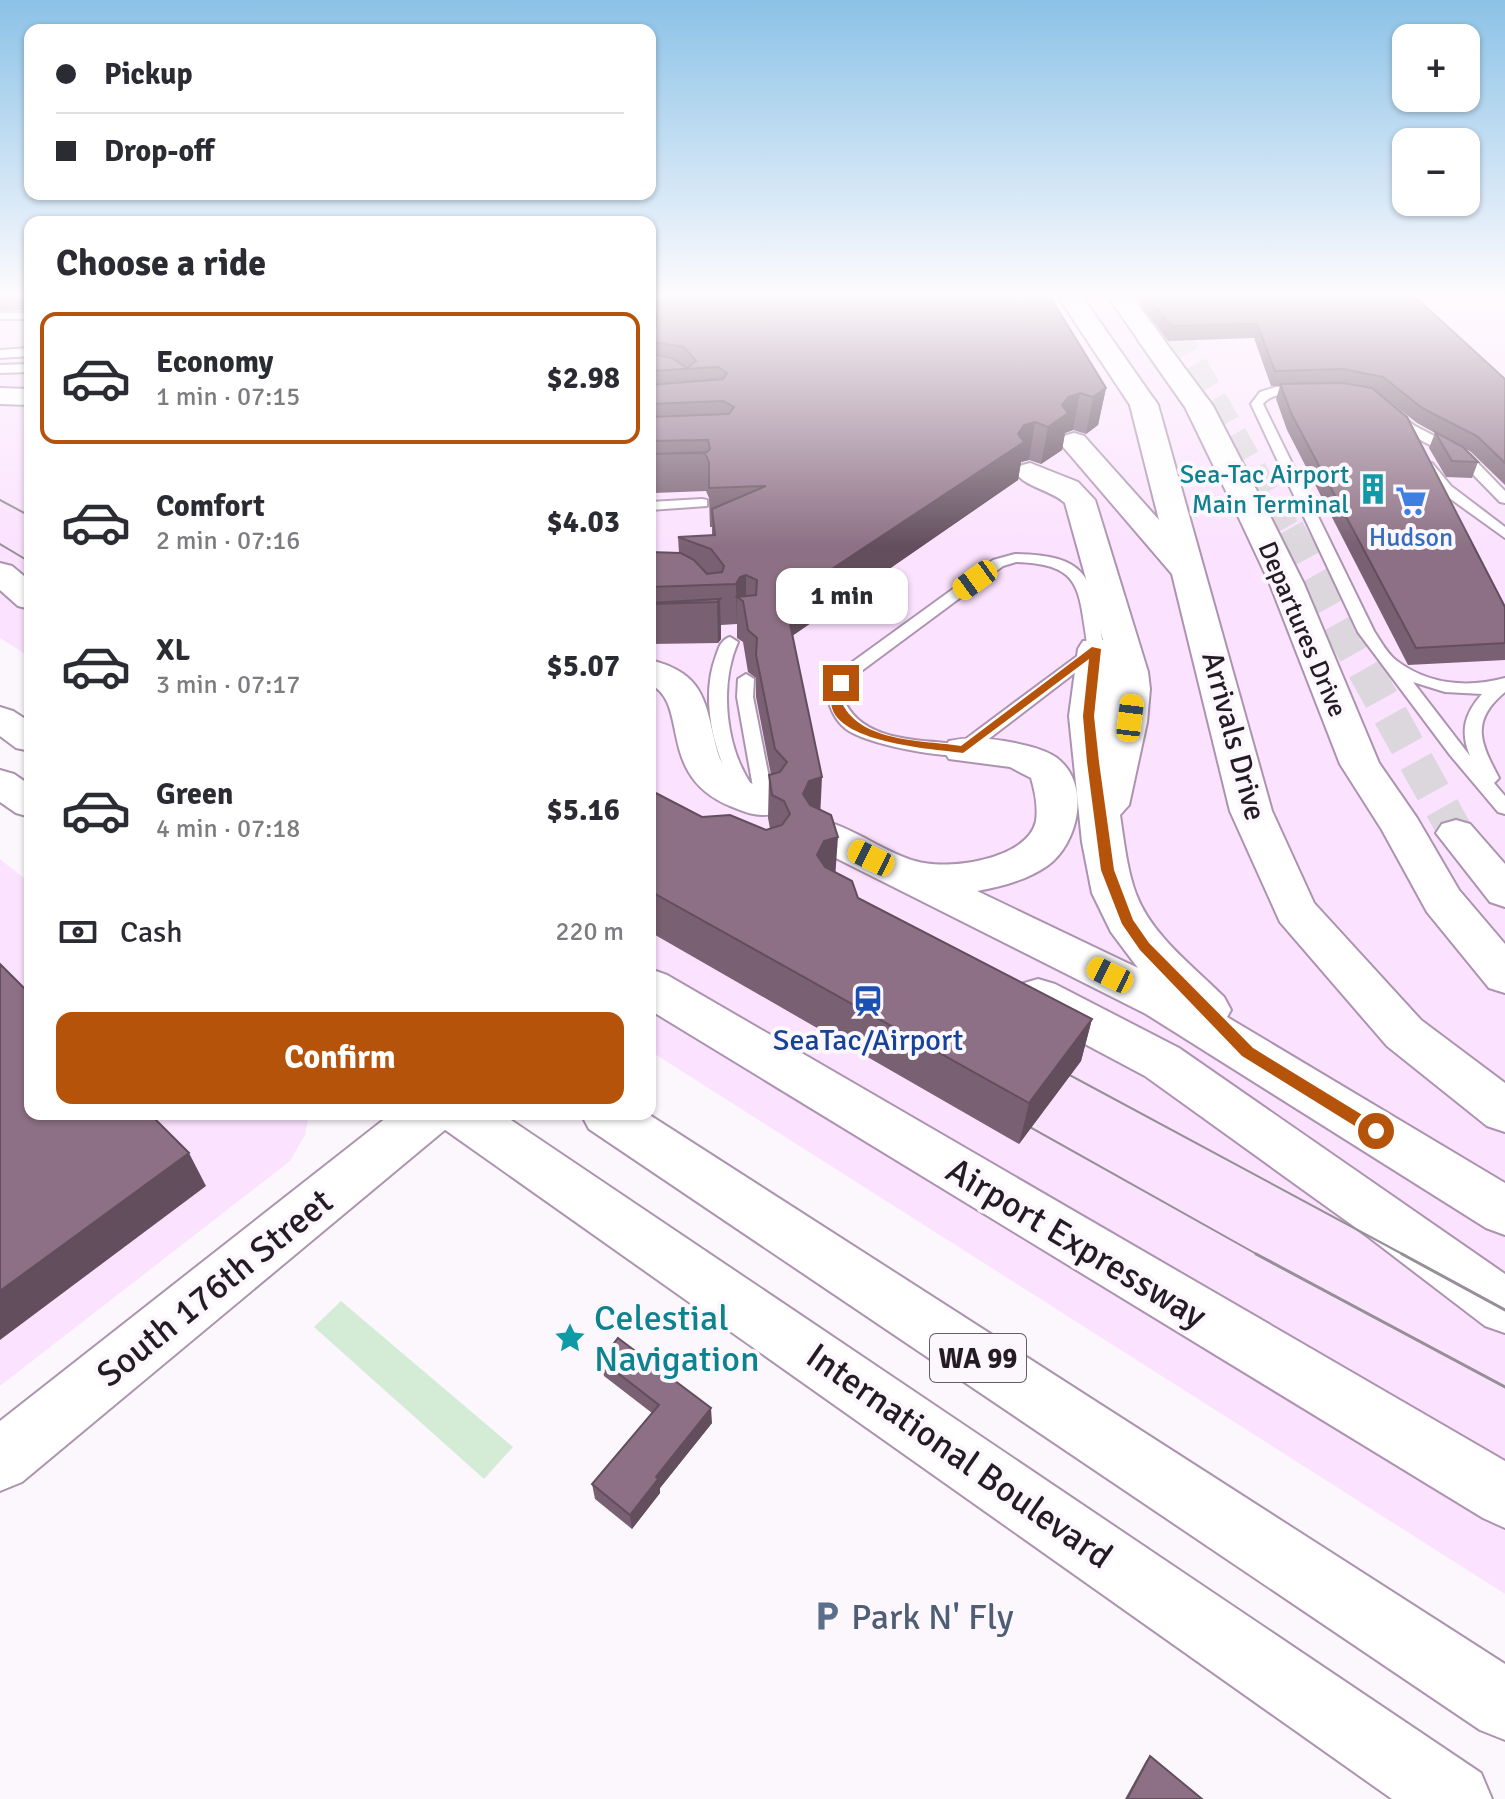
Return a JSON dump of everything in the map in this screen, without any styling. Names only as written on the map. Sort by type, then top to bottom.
[{"type":"main road","name":"Arrivals Drive","points":[[1126,379],[1144,405],[1251,811],[1296,911],[1404,1033],[1505,1111]]},
{"type":"main road","name":"Departures Drive","points":[[1179,379],[1199,406],[1287,584],[1360,764],[1459,924],[1505,976]]},
{"type":"main road","points":[[0,396],[24,397]]},
{"type":"main road","points":[[1074,442],[1192,578]]},
{"type":"main road","points":[[1030,472],[1067,488],[1080,500],[1130,672],[1133,694],[1130,718],[1112,788],[1103,842]]},
{"type":"main road","points":[[0,573],[24,594]]},
{"type":"main road","points":[[0,610],[24,624]]},
{"type":"main road","points":[[1096,649],[1088,716],[1103,842],[1114,893],[1127,921],[1144,946],[1248,1052]]},
{"type":"main road","points":[[656,673],[672,680],[684,693],[700,757],[709,775],[733,791],[761,800]]},
{"type":"main road","points":[[899,872],[935,880],[982,875],[1019,863],[1044,846],[1052,834],[1058,810],[1051,778],[1046,770],[1020,757],[963,750]]},
{"type":"main road","points":[[0,783],[24,800]]},
{"type":"main road","points":[[831,837],[1163,1001],[1505,1211]]},
{"type":"main road","points":[[994,974],[1162,1062],[1385,1218],[1505,1307]]},
{"type":"main road","name":"Airport Expressway","points":[[656,991],[1505,1496]]},
{"type":"main road","name":"South 176th Street","points":[[0,1460],[421,1120]]},
{"type":"main road","name":"International Boulevard","points":[[471,1120],[1455,1799]]},
{"type":"main road","name":"WA 99","points":[[616,1120],[1505,1705]]},
{"type":"street","points":[[1456,833],[1505,892]]},
{"type":"lane","points":[[1323,391],[1267,393],[1261,396],[1257,404],[1366,632],[1456,751],[1505,807]]},
{"type":"lane","points":[[1379,402],[1410,429],[1464,457],[1505,499]]},
{"type":"lane","points":[[1410,429],[1435,479],[1505,534]]},
{"type":"lane","points":[[656,506],[702,503]]},
{"type":"lane","points":[[1015,558],[1047,559],[1070,568],[1081,577],[1096,649],[963,750],[890,739],[856,728],[836,703],[841,683],[863,661],[998,563],[1015,558]]},
{"type":"lane","points":[[748,631],[724,638],[718,680],[729,759],[741,786],[761,800]]},
{"type":"lane","points":[[1383,655],[1404,672],[1441,686],[1475,691],[1504,684]]},
{"type":"lane","points":[[746,679],[745,697],[761,800]]},
{"type":"lane","points":[[1504,684],[1483,700],[1474,711],[1472,722],[1477,755],[1505,807]]},
{"type":"shaded area","points":[[0,379],[24,379],[24,653],[0,638]]},
{"type":"shaded area","points":[[656,379],[1505,379],[1505,1594],[656,1055]]},
{"type":"shaded area","points":[[0,859],[24,878],[24,1120],[308,1120],[305,1135],[290,1161],[0,1386]]},
{"type":"green space","points":[[341,1301],[513,1447],[484,1479],[314,1327]]},
{"type":"building","points":[[723,379],[1100,379],[1106,388],[1093,397],[1080,393],[1068,397],[1062,405],[1068,413],[1048,427],[1035,422],[1024,425],[1018,434],[1024,442],[785,600],[822,777],[809,781],[803,794],[810,805],[831,815],[838,837],[824,841],[817,855],[825,867],[852,881],[858,898],[1092,1019],[1029,1103],[656,894],[656,793],[702,817],[730,815],[766,830],[782,825],[790,814],[784,801],[772,795],[769,775],[780,772],[787,762],[775,749],[756,655],[757,638],[748,630],[743,601],[737,597],[756,595],[757,580],[746,575],[740,577],[736,584],[656,587],[656,552],[681,553],[694,560],[707,574],[722,572],[724,566],[711,549],[678,537],[715,535],[712,509],[766,486],[709,488],[709,462],[705,453],[656,454],[707,452],[710,449],[708,440],[656,441],[656,417],[729,414],[734,407],[723,401],[656,404],[656,385]]},
{"type":"building","points":[[1385,379],[1505,379],[1505,463],[1477,436],[1422,408]]},
{"type":"building","points":[[1343,383],[1372,388],[1407,417],[1505,607],[1505,643],[1416,648],[1292,415],[1280,384]]},
{"type":"building","points":[[1435,432],[1463,447],[1478,462],[1452,461]]},
{"type":"building","points":[[720,599],[717,602],[656,603]]},
{"type":"building","points":[[0,964],[24,988],[24,1120],[156,1120],[189,1153],[0,1291]]},
{"type":"building","points":[[618,1338],[711,1408],[630,1515],[592,1484],[659,1405],[601,1360]]},
{"type":"building","points":[[1150,1756],[1202,1799],[1127,1799]]},
{"type":"tunnel","points":[[1202,379],[1288,532]]},
{"type":"tunnel","points":[[1287,530],[1456,833]]},
{"type":"tram line","points":[[0,500],[24,513]]},
{"type":"tram line","points":[[0,544],[24,558]]},
{"type":"tram line","points":[[1051,1065],[1406,1256]]},
{"type":"tram line","points":[[1012,1117],[1260,1256]]},
{"type":"tram line","points":[[1256,1254],[1505,1387]]},
{"type":"tram line","points":[[1402,1254],[1505,1310]]},
{"type":"place","name":"Sea-Tac Airport Main Terminal","points":[[1373,489]]},
{"type":"place","name":"Hudson","points":[[1411,501]]},
{"type":"place","name":"SeaTac/Airport","points":[[868,1001]]},
{"type":"place","name":"Celestial Navigation","points":[[570,1338]]},
{"type":"place","name":"Park N' Fly","points":[[827,1616]]},
{"type":"route","points":[[841,683],[835,697],[836,703],[856,728],[874,736],[963,750],[1096,649],[1088,716],[1093,762],[1108,870],[1114,893],[1127,921],[1144,946],[1248,1052],[1376,1131]]}]
